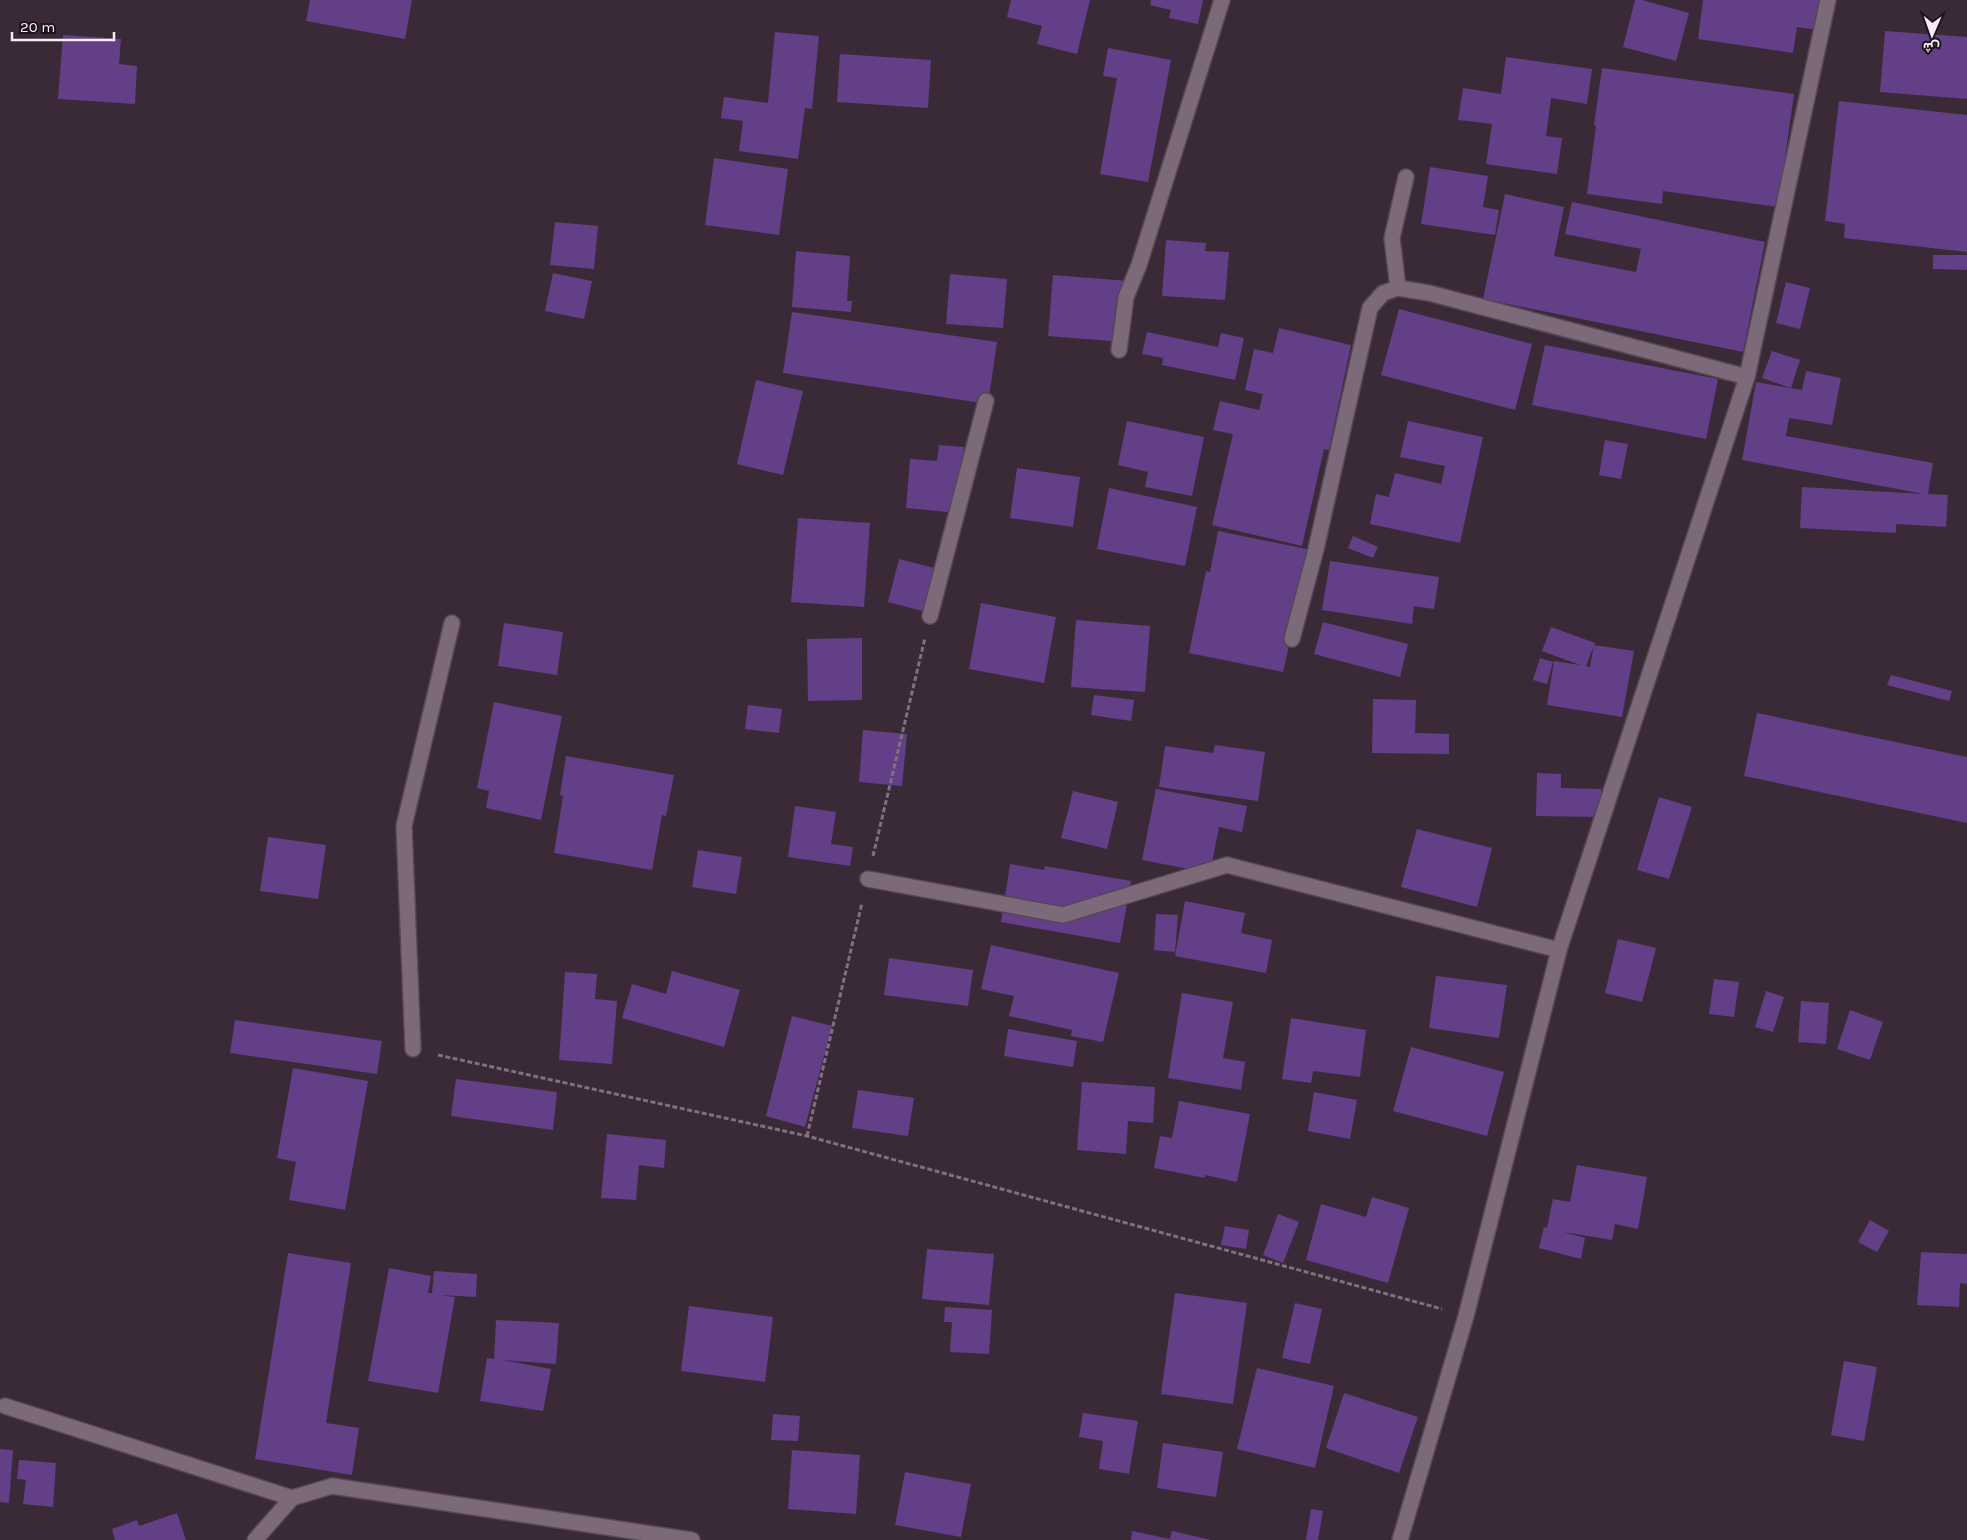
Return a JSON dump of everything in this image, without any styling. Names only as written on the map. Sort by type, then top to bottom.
[{"type":"street","points":[[1119,350],[1126,296],[1139,265],[1222,0]]},
{"type":"street","points":[[1400,1540],[1466,1316],[1559,950],[1747,376],[1828,0]]},
{"type":"street","points":[[1398,288],[1392,238],[1406,177]]},
{"type":"street","points":[[1292,639],[1316,549],[1370,308],[1383,293],[1398,288],[1429,293],[1747,376]]},
{"type":"street","points":[[930,616],[986,401]]},
{"type":"street","points":[[413,1050],[404,826],[452,623]]},
{"type":"street","points":[[868,878],[1063,915],[1227,865],[1559,950]]},
{"type":"street","points":[[5,1406],[292,1498]]},
{"type":"street","points":[[255,1540],[292,1498],[332,1486],[692,1540]]},
{"type":"path","points":[[413,1050],[807,1136],[1466,1316]]},
{"type":"building","points":[[310,0],[412,0],[405,39],[306,21]]},
{"type":"building","points":[[1011,0],[1090,0],[1077,54],[1037,44],[1042,26],[1007,17]]},
{"type":"building","points":[[1151,0],[1203,0],[1198,24],[1169,18],[1171,10],[1150,5]]},
{"type":"building","points":[[1635,0],[1642,0],[1689,13],[1676,61],[1623,47]]},
{"type":"building","points":[[1703,0],[1821,0],[1817,30],[1797,27],[1793,53],[1698,39]]},
{"type":"building","points":[[1885,31],[1967,37],[1967,99],[1880,92]]},
{"type":"building","points":[[775,32],[819,36],[812,109],[805,108],[798,159],[739,151],[743,121],[721,118],[724,97],[768,103]]},
{"type":"building","points":[[63,35],[121,39],[119,64],[137,66],[135,104],[58,99]]},
{"type":"building","points":[[1108,48],[1171,60],[1148,182],[1100,174],[1117,78],[1103,76]]},
{"type":"building","points":[[840,54],[931,60],[928,108],[837,102]]},
{"type":"building","points":[[1506,57],[1592,69],[1587,104],[1551,98],[1546,136],[1562,138],[1557,174],[1486,164],[1492,124],[1458,120],[1463,88],[1501,94]]},
{"type":"building","points":[[1602,68],[1794,94],[1778,207],[1663,191],[1662,204],[1587,194]]},
{"type":"building","points":[[1839,101],[1967,115],[1967,252],[1844,238],[1845,224],[1825,221]]},
{"type":"building","points":[[714,158],[788,169],[779,235],[705,225]]},
{"type":"building","points":[[1430,167],[1488,176],[1483,207],[1499,210],[1495,235],[1421,224]]},
{"type":"building","points":[[1505,194],[1564,207],[1554,256],[1636,272],[1641,249],[1565,234],[1572,202],[1765,242],[1743,352],[1483,299]]},
{"type":"building","points":[[555,222],[598,226],[594,269],[550,265]]},
{"type":"building","points":[[1166,240],[1206,243],[1205,251],[1229,252],[1225,300],[1162,296]]},
{"type":"building","points":[[796,251],[850,256],[847,301],[852,301],[851,312],[792,307]]},
{"type":"building","points":[[1933,255],[1967,255],[1967,270],[1933,269]]},
{"type":"building","points":[[553,273],[592,281],[584,319],[545,311]]},
{"type":"building","points":[[950,274],[1007,279],[1003,328],[946,324]]},
{"type":"building","points":[[1053,275],[1128,281],[1123,342],[1048,336]]},
{"type":"building","points":[[1786,282],[1810,288],[1800,329],[1776,323]]},
{"type":"building","points":[[1399,309],[1532,344],[1515,410],[1381,375]]},
{"type":"building","points":[[792,312],[997,342],[988,404],[783,373]]},
{"type":"building","points":[[1279,328],[1351,345],[1329,450],[1324,449],[1302,546],[1212,525],[1233,434],[1213,430],[1220,401],[1259,410],[1263,394],[1245,390],[1254,349],[1273,353]]},
{"type":"building","points":[[1147,332],[1218,347],[1221,333],[1244,338],[1235,380],[1162,365],[1163,358],[1142,354]]},
{"type":"building","points":[[1545,345],[1718,379],[1706,439],[1532,405]]},
{"type":"building","points":[[1772,351],[1800,360],[1791,388],[1762,378]]},
{"type":"building","points":[[1806,371],[1841,378],[1832,425],[1789,418],[1786,436],[1933,463],[1928,494],[1948,495],[1946,527],[1896,524],[1896,533],[1800,528],[1802,487],[1924,494],[1742,460],[1756,382],[1802,390]]},
{"type":"building","points":[[756,380],[803,391],[783,475],[737,464]]},
{"type":"building","points":[[1127,421],[1204,437],[1192,496],[1145,487],[1148,472],[1118,465]]},
{"type":"building","points":[[1408,421],[1483,437],[1460,543],[1370,524],[1376,494],[1389,497],[1395,473],[1441,484],[1445,466],[1400,457]]},
{"type":"building","points":[[1605,440],[1628,444],[1621,479],[1599,475]]},
{"type":"building","points":[[939,445],[964,447],[958,513],[906,508],[910,459],[937,461]]},
{"type":"building","points":[[1017,468],[1080,477],[1073,527],[1010,518]]},
{"type":"building","points":[[1109,488],[1197,507],[1185,566],[1097,549]]},
{"type":"building","points":[[798,518],[870,523],[864,607],[791,602]]},
{"type":"building","points":[[1218,531],[1311,550],[1283,672],[1189,653],[1206,571],[1210,572]]},
{"type":"building","points":[[1353,536],[1378,547],[1373,558],[1348,548]]},
{"type":"building","points":[[899,559],[946,571],[934,614],[888,602]]},
{"type":"building","points":[[1330,561],[1439,577],[1434,609],[1414,606],[1412,624],[1322,610]]},
{"type":"building","points":[[981,603],[1056,617],[1044,683],[969,669]]},
{"type":"building","points":[[1076,620],[1150,626],[1145,692],[1071,687]]},
{"type":"building","points":[[1323,622],[1408,644],[1400,677],[1314,654]]},
{"type":"building","points":[[504,623],[563,632],[557,675],[498,666]]},
{"type":"building","points":[[1551,627],[1595,643],[1594,645],[1634,651],[1622,717],[1547,705],[1554,661],[1580,665],[1542,651]],"holes":[[[1594,646],[1590,667],[1586,666]]]},
{"type":"building","points":[[862,638],[862,700],[808,701],[807,639]]},
{"type":"building","points":[[1540,658],[1553,662],[1547,684],[1533,680]]},
{"type":"building","points":[[1891,675],[1952,691],[1949,701],[1887,685]]},
{"type":"building","points":[[1094,695],[1134,700],[1131,721],[1091,715]]},
{"type":"building","points":[[1373,699],[1416,700],[1415,733],[1449,734],[1449,754],[1372,753]]},
{"type":"building","points":[[494,702],[562,716],[541,820],[486,808],[489,791],[477,788]]},
{"type":"building","points":[[748,705],[782,709],[779,733],[745,729]]},
{"type":"building","points":[[1757,713],[1967,757],[1967,823],[1744,776]]},
{"type":"building","points":[[863,730],[907,734],[902,786],[859,782]]},
{"type":"building","points":[[1215,745],[1265,752],[1258,801],[1159,787],[1165,746],[1213,753]]},
{"type":"building","points":[[566,756],[674,775],[666,816],[662,815],[652,870],[554,853],[563,796],[560,795]]},
{"type":"building","points":[[1537,773],[1561,774],[1561,788],[1601,789],[1601,817],[1536,816]]},
{"type":"building","points":[[1156,789],[1247,806],[1242,832],[1219,827],[1210,873],[1142,860]]},
{"type":"building","points":[[1073,791],[1118,802],[1107,849],[1061,838]]},
{"type":"building","points":[[1659,797],[1692,807],[1669,879],[1637,870]]},
{"type":"building","points":[[795,806],[836,812],[831,844],[853,847],[850,866],[788,857]]},
{"type":"building","points":[[1417,829],[1492,848],[1477,907],[1401,887]]},
{"type":"building","points":[[268,837],[326,845],[318,899],[260,891]]},
{"type":"building","points":[[698,850],[742,857],[736,894],[692,887]]},
{"type":"building","points":[[1010,864],[1044,870],[1045,866],[1131,881],[1120,943],[1001,922]]},
{"type":"building","points":[[1185,901],[1245,913],[1241,933],[1272,940],[1266,973],[1175,956]]},
{"type":"building","points":[[1156,914],[1178,915],[1175,952],[1154,950]]},
{"type":"building","points":[[1618,939],[1656,948],[1642,1002],[1605,993]]},
{"type":"building","points":[[991,945],[1119,973],[1103,1042],[1071,1036],[1072,1030],[1009,1016],[1014,996],[981,989]]},
{"type":"building","points":[[889,958],[973,970],[968,1006],[884,995]]},
{"type":"building","points":[[672,971],[740,990],[724,1047],[622,1018],[632,984],[666,994]]},
{"type":"building","points":[[565,972],[597,974],[595,999],[617,1001],[612,1064],[559,1060]]},
{"type":"building","points":[[1436,976],[1507,985],[1499,1038],[1429,1028]]},
{"type":"building","points":[[1714,979],[1739,982],[1734,1017],[1709,1014]]},
{"type":"building","points":[[1766,991],[1784,997],[1773,1032],[1755,1027]]},
{"type":"building","points":[[1182,993],[1233,1002],[1223,1058],[1245,1062],[1241,1090],[1168,1078]]},
{"type":"building","points":[[1801,1001],[1829,1003],[1826,1044],[1798,1042]]},
{"type":"building","points":[[1850,1010],[1883,1022],[1870,1060],[1837,1049]]},
{"type":"building","points":[[792,1016],[832,1026],[805,1127],[766,1116]]},
{"type":"building","points":[[1291,1018],[1366,1030],[1360,1077],[1313,1071],[1311,1083],[1282,1079]]},
{"type":"building","points":[[235,1020],[382,1041],[377,1074],[230,1053]]},
{"type":"building","points":[[1008,1029],[1077,1041],[1073,1067],[1004,1056]]},
{"type":"building","points":[[1411,1047],[1504,1072],[1487,1136],[1393,1111]]},
{"type":"building","points":[[293,1068],[368,1081],[345,1210],[289,1200],[296,1162],[277,1158]]},
{"type":"building","points":[[456,1079],[557,1092],[553,1130],[451,1116]]},
{"type":"building","points":[[1082,1082],[1155,1087],[1153,1123],[1128,1121],[1126,1154],[1077,1150]]},
{"type":"building","points":[[858,1090],[914,1098],[908,1136],[852,1128]]},
{"type":"building","points":[[1314,1092],[1357,1100],[1350,1139],[1308,1131]]},
{"type":"building","points":[[1179,1101],[1250,1114],[1237,1182],[1205,1175],[1205,1178],[1154,1168],[1160,1136],[1172,1138]]},
{"type":"building","points":[[607,1134],[666,1140],[664,1168],[639,1165],[636,1200],[601,1198]]},
{"type":"building","points":[[1577,1165],[1647,1177],[1638,1229],[1615,1224],[1612,1240],[1564,1232],[1585,1238],[1581,1259],[1539,1248],[1544,1227],[1547,1228],[1553,1199],[1570,1202]]},
{"type":"building","points":[[1372,1197],[1409,1208],[1388,1283],[1306,1260],[1321,1204],[1366,1217]]},
{"type":"building","points":[[1278,1214],[1299,1222],[1283,1263],[1263,1255]]},
{"type":"building","points":[[1870,1220],[1889,1231],[1877,1252],[1858,1242]]},
{"type":"building","points":[[1225,1226],[1249,1230],[1246,1249],[1221,1245]]},
{"type":"building","points":[[927,1249],[994,1254],[989,1305],[922,1299]]},
{"type":"building","points":[[1921,1252],[1967,1254],[1967,1284],[1960,1283],[1959,1307],[1917,1305]]},
{"type":"building","points":[[288,1253],[351,1263],[326,1423],[359,1428],[352,1475],[255,1459]]},
{"type":"building","points":[[389,1268],[431,1276],[428,1293],[432,1293],[434,1271],[477,1274],[476,1297],[440,1295],[455,1297],[438,1393],[368,1381]]},
{"type":"building","points":[[1175,1293],[1247,1303],[1233,1404],[1161,1394]]},
{"type":"building","points":[[1295,1303],[1322,1309],[1310,1364],[1282,1358]]},
{"type":"building","points":[[689,1306],[773,1317],[765,1382],[681,1371]]},
{"type":"building","points":[[945,1307],[992,1310],[989,1354],[950,1352],[952,1322],[944,1322]]},
{"type":"building","points":[[496,1320],[559,1323],[556,1364],[502,1360],[551,1369],[543,1411],[480,1401],[487,1358],[494,1359]]},
{"type":"building","points":[[1844,1361],[1877,1367],[1864,1441],[1831,1435]]},
{"type":"building","points":[[1257,1368],[1334,1386],[1315,1468],[1237,1449]]},
{"type":"building","points":[[1344,1393],[1418,1417],[1399,1473],[1326,1448]]},
{"type":"building","points":[[1083,1413],[1138,1421],[1129,1474],[1099,1469],[1103,1441],[1079,1437]]},
{"type":"building","points":[[773,1414],[800,1416],[798,1441],[771,1440]]},
{"type":"building","points":[[1163,1443],[1223,1452],[1216,1497],[1157,1488]]},
{"type":"building","points":[[0,1449],[13,1450],[9,1503],[0,1502]]},
{"type":"building","points":[[792,1450],[860,1455],[856,1514],[788,1509]]},
{"type":"building","points":[[19,1460],[56,1463],[53,1507],[23,1504],[26,1480],[17,1479]]},
{"type":"building","points":[[905,1472],[971,1484],[961,1537],[895,1525]]},
{"type":"building","points":[[1311,1509],[1323,1511],[1318,1540],[1306,1540]]},
{"type":"building","points":[[177,1513],[186,1540],[115,1540],[112,1529],[137,1520],[139,1526]]},
{"type":"building","points":[[1132,1531],[1170,1539],[1172,1531],[1211,1540],[1131,1540]]}]
